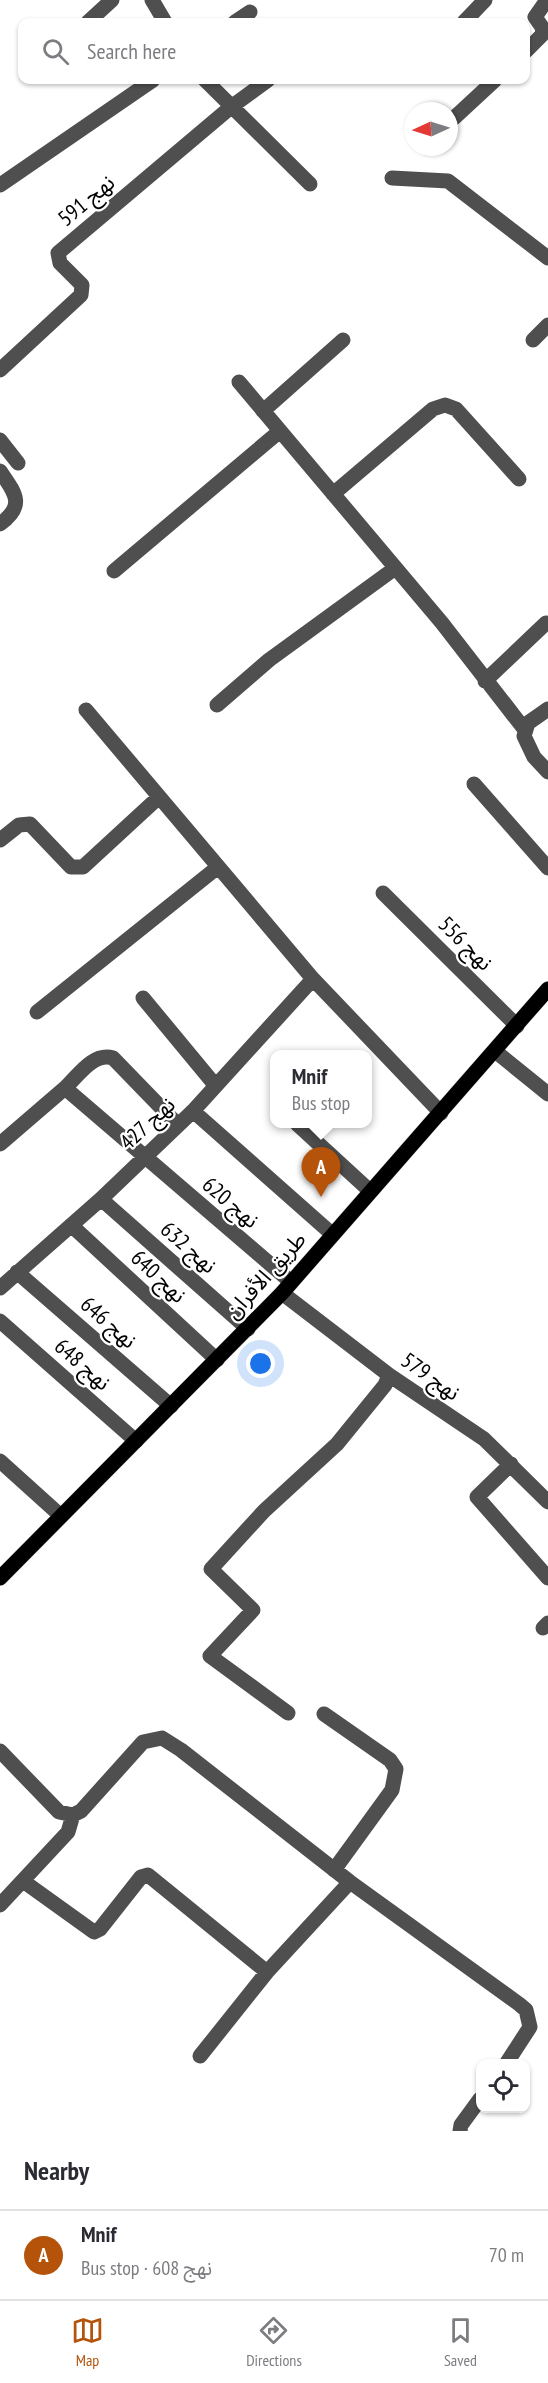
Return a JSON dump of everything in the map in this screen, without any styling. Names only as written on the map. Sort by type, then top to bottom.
[{"type":"main road","name":"طريق الأفران","points":[[0,1578],[248,1329],[518,1026],[548,989]]},
{"type":"street","points":[[92,18],[112,0]]},
{"type":"street","points":[[152,0],[163,18]]},
{"type":"street","points":[[468,18],[485,0]]},
{"type":"street","points":[[530,46],[543,34],[542,27],[535,17],[541,2]]},
{"type":"street","points":[[241,18],[250,12]]},
{"type":"street","points":[[0,185],[147,84]]},
{"type":"street","points":[[209,84],[310,184]]},
{"type":"street","name":"نهج 591","points":[[0,370],[81,295],[82,285],[60,263],[58,253],[231,107],[263,84]]},
{"type":"street","points":[[458,114],[491,84]]},
{"type":"street","points":[[392,178],[448,181],[548,258]]},
{"type":"street","points":[[533,340],[548,325]]},
{"type":"street","points":[[263,411],[343,340]]},
{"type":"street","points":[[239,382],[394,569],[442,623],[525,730],[526,744],[548,772]]},
{"type":"street","points":[[333,494],[433,409],[445,405],[456,409],[519,479]]},
{"type":"street","points":[[114,571],[280,432]]},
{"type":"street","points":[[0,440],[18,463]]},
{"type":"street","points":[[0,471],[16,494],[16,504],[8,518],[0,524]]},
{"type":"street","points":[[217,705],[268,660],[394,569]]},
{"type":"street","points":[[485,681],[546,623]]},
{"type":"street","points":[[525,730],[534,717],[548,709]]},
{"type":"street","points":[[86,710],[313,979],[441,1113]]},
{"type":"street","points":[[474,784],[548,868]]},
{"type":"street","points":[[0,840],[19,825],[30,824],[71,867],[83,867],[159,797]]},
{"type":"street","points":[[38,1012],[218,867]]},
{"type":"street","name":"نهج 556","points":[[383,893],[518,1026]]},
{"type":"street","name":"نهج 427","points":[[0,1288],[101,1199],[177,1124],[194,1111],[215,1085],[313,979]]},
{"type":"street","points":[[143,998],[215,1085]]},
{"type":"street","points":[[495,1051],[548,1094]]},
{"type":"street","points":[[0,1144],[95,1059],[104,1056],[113,1058],[177,1124]]},
{"type":"street","name":"نهج 620","points":[[65,1088],[286,1288]]},
{"type":"street","points":[[194,1111],[332,1234]]},
{"type":"street","points":[[301,1128],[370,1191]]},
{"type":"street","name":"نهج 632","points":[[101,1199],[248,1329]]},
{"type":"street","name":"نهج 640","points":[[71,1225],[217,1360]]},
{"type":"street","name":"نهج 646","points":[[17,1272],[171,1406]]},
{"type":"street","name":"نهج 579","points":[[286,1288],[389,1375],[484,1439],[548,1502]]},
{"type":"street","name":"نهج 648","points":[[0,1321],[136,1441]]},
{"type":"street","points":[[288,1713],[210,1656],[253,1610],[211,1569],[264,1511],[337,1444],[385,1385],[389,1375]]},
{"type":"street","points":[[0,1461],[62,1516]]},
{"type":"street","points":[[511,1464],[477,1497],[548,1578]]},
{"type":"street","points":[[324,1714],[390,1760],[396,1768],[392,1790],[334,1870]]},
{"type":"street","points":[[0,1905],[68,1832],[73,1815],[81,1810],[143,1742],[162,1738],[182,1750],[350,1882],[526,2010],[530,2027],[509,2059]]},
{"type":"street","points":[[0,1751],[59,1812],[73,1815]]},
{"type":"street","points":[[23,1881],[94,1932],[100,1929],[141,1877],[148,1875],[267,1972]]},
{"type":"street","points":[[200,2056],[267,1972],[350,1882]]},
{"type":"street","points":[[460,2131],[461,2125],[476,2104]]},
{"type":"place","name":"Mnif","points":[[321,1197]]}]
